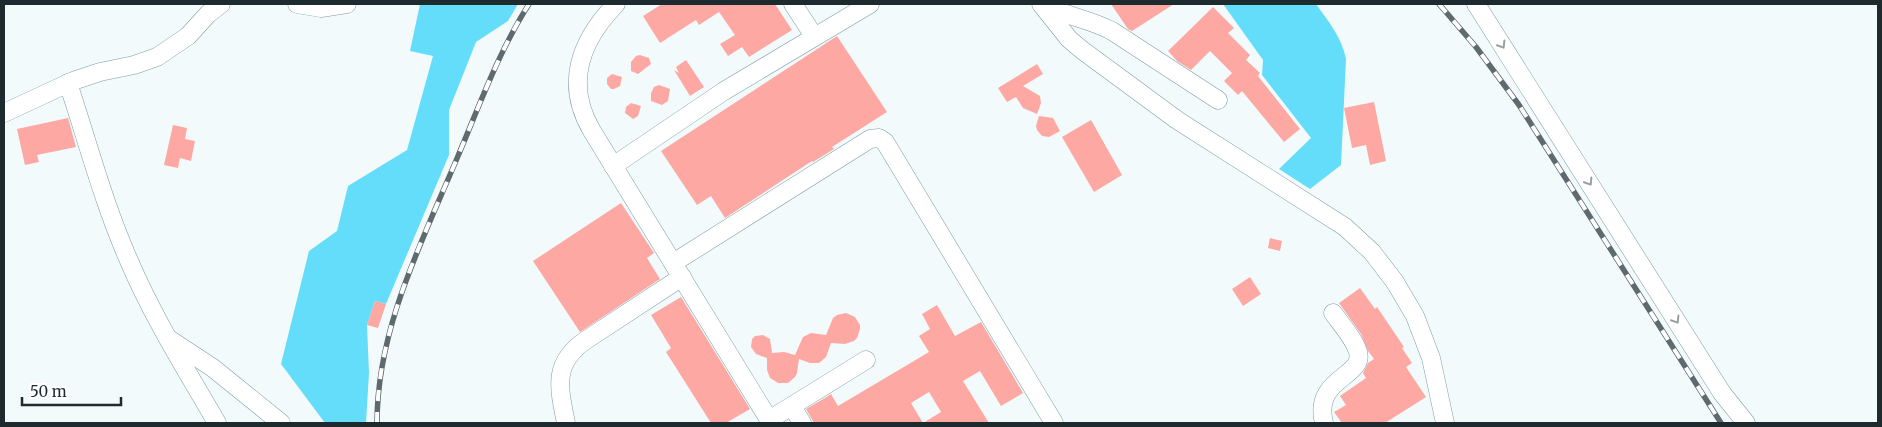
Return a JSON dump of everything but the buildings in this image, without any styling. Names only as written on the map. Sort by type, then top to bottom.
[{"type":"street","points":[[4,113],[68,83],[100,72],[134,65],[157,56],[183,40],[221,4]]},
{"type":"street","points":[[297,4],[321,8],[347,4]]},
{"type":"street","points":[[616,4],[597,25],[589,38],[580,62],[577,86],[581,110],[613,166],[770,421],[866,360]]},
{"type":"street","points":[[793,4],[814,36]]},
{"type":"street","points":[[613,166],[724,91],[870,4]]},
{"type":"street","points":[[1041,4],[1070,9],[1098,23],[1218,100]]},
{"type":"street","points":[[1041,4],[1069,40],[1177,120],[1345,228],[1372,252],[1395,282],[1418,323],[1431,358],[1445,423]]},
{"type":"street","points":[[1476,4],[1722,393],[1746,423]]},
{"type":"street","points":[[1070,9],[1083,42],[1094,58]]},
{"type":"street","points":[[68,83],[117,233],[144,295],[217,423]]},
{"type":"street","points":[[566,423],[559,390],[559,380],[564,364],[572,351],[677,270],[870,139],[879,138],[885,142],[1054,423]]},
{"type":"street","points":[[1324,423],[1322,407],[1327,392],[1336,382],[1352,370],[1359,358],[1357,349],[1333,313]]},
{"type":"street","points":[[169,339],[213,368],[281,423]]},
{"type":"street","points":[[792,406],[802,423]]},
{"type":"shaded area","points":[[420,4],[518,4],[508,21],[476,42],[449,110],[449,155],[386,304],[375,301],[367,325],[369,373],[366,423],[325,423],[281,364],[309,251],[337,231],[348,186],[407,150],[433,56],[410,51]]},
{"type":"shaded area","points":[[1223,4],[1316,4],[1341,44],[1346,59],[1341,165],[1310,189],[1279,169],[1311,138],[1262,75],[1263,60]]},
{"type":"railway","points":[[377,423],[379,388],[385,353],[393,319],[404,286],[490,78],[508,40],[529,4]]},
{"type":"railway","points":[[1439,4],[1476,47],[1519,105],[1721,423]]}]
